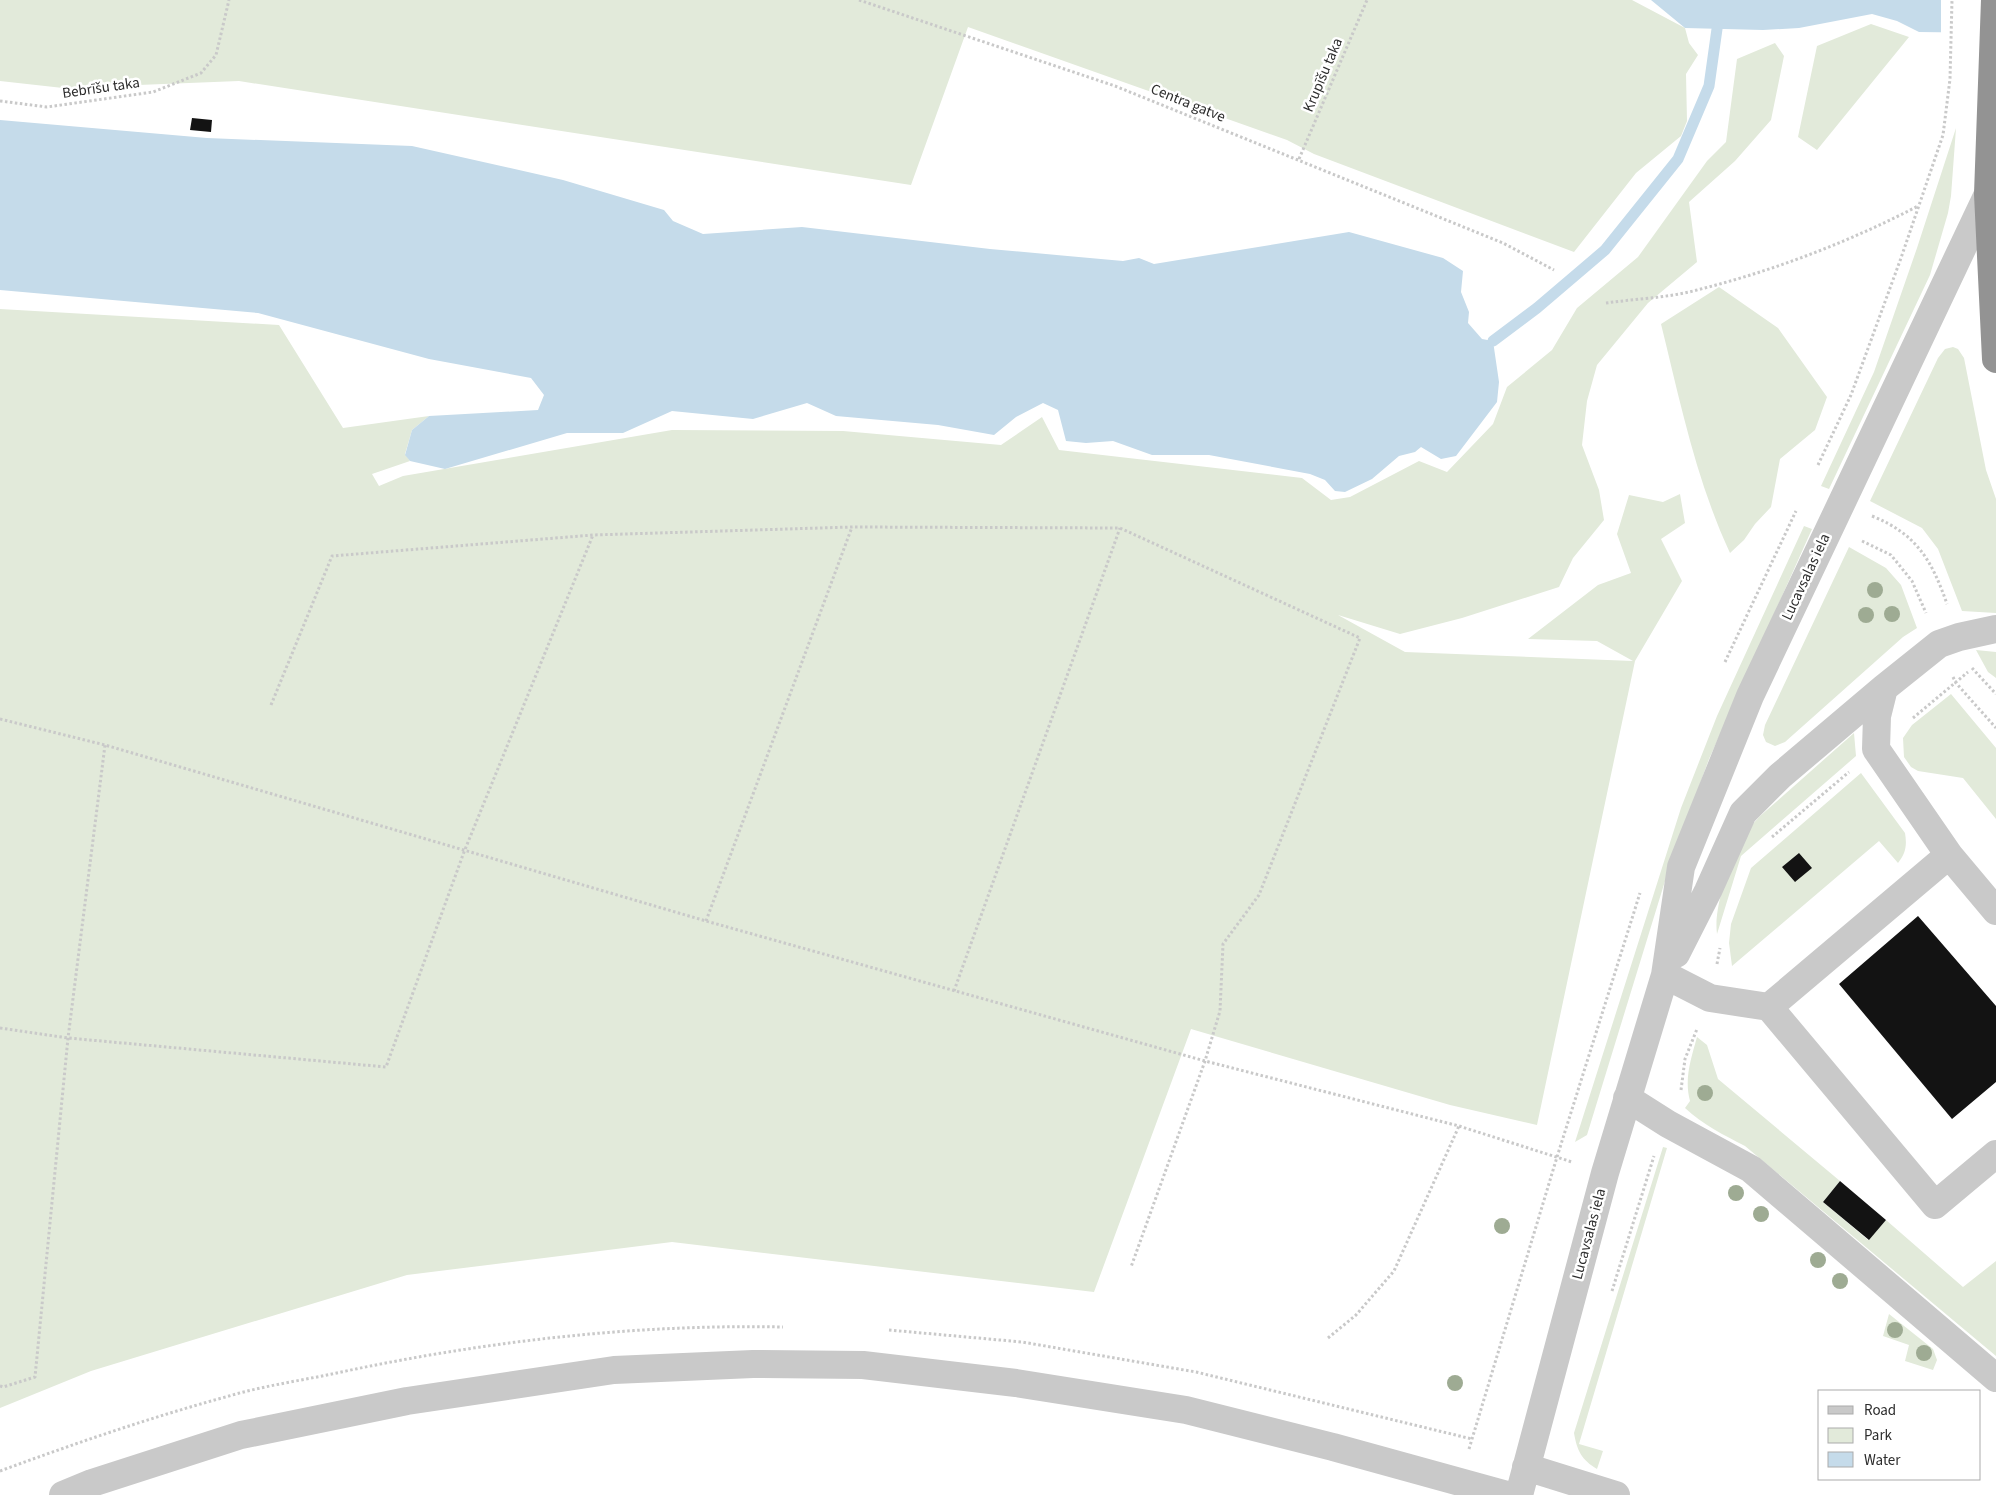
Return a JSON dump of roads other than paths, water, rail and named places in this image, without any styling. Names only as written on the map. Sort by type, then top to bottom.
[{"type":"highway","points":[[1996,0],[1988,194],[1996,358]]},
{"type":"street","name":"Lucavsalas iela","points":[[1519,1495],[1605,1173],[1665,975],[1681,868],[1750,696],[1988,194]]},
{"type":"street","name":"Lucavsalas iela","points":[[1665,975],[1708,892],[1743,813],[1780,776],[1939,644],[1959,637],[1996,629]]},
{"type":"street","points":[[1884,688],[1877,716],[1876,749],[1949,855],[1996,911]]},
{"type":"street","points":[[1769,1007],[1949,855]]},
{"type":"street","points":[[1665,975],[1710,998],[1769,1007],[1936,1205],[1996,1154]]},
{"type":"street","points":[[1627,1098],[1668,1124],[1751,1169],[1996,1378]]},
{"type":"street","points":[[63,1495],[92,1483],[242,1435],[407,1401],[614,1370],[753,1364],[863,1366],[1016,1383],[1186,1410],[1334,1447],[1507,1495]]},
{"type":"street","points":[[1526,1467],[1607,1494]]},
{"type":"water","points":[[1651,0],[1996,0],[1996,33],[1919,32],[1897,21],[1872,14],[1799,28],[1763,30],[1685,28]]},
{"type":"water","points":[[0,120],[207,138],[412,146],[563,180],[664,210],[673,221],[703,234],[802,227],[990,249],[1123,261],[1139,258],[1154,264],[1349,232],[1443,258],[1463,271],[1461,292],[1469,312],[1468,323],[1482,339],[1493,341],[1499,382],[1497,402],[1456,456],[1441,459],[1421,447],[1415,452],[1399,456],[1372,479],[1345,492],[1335,491],[1325,480],[1310,474],[1209,455],[1152,455],[1113,441],[1086,443],[1066,441],[1058,410],[1043,403],[1016,417],[994,435],[938,425],[836,416],[807,403],[753,419],[672,411],[623,433],[567,433],[445,469],[410,461],[405,455],[412,430],[429,416],[538,410],[544,395],[531,378],[429,359],[258,313],[0,290]]},
{"type":"waterway","points":[[1493,341],[1537,308],[1605,250],[1678,159],[1709,86],[1717,29]]}]
